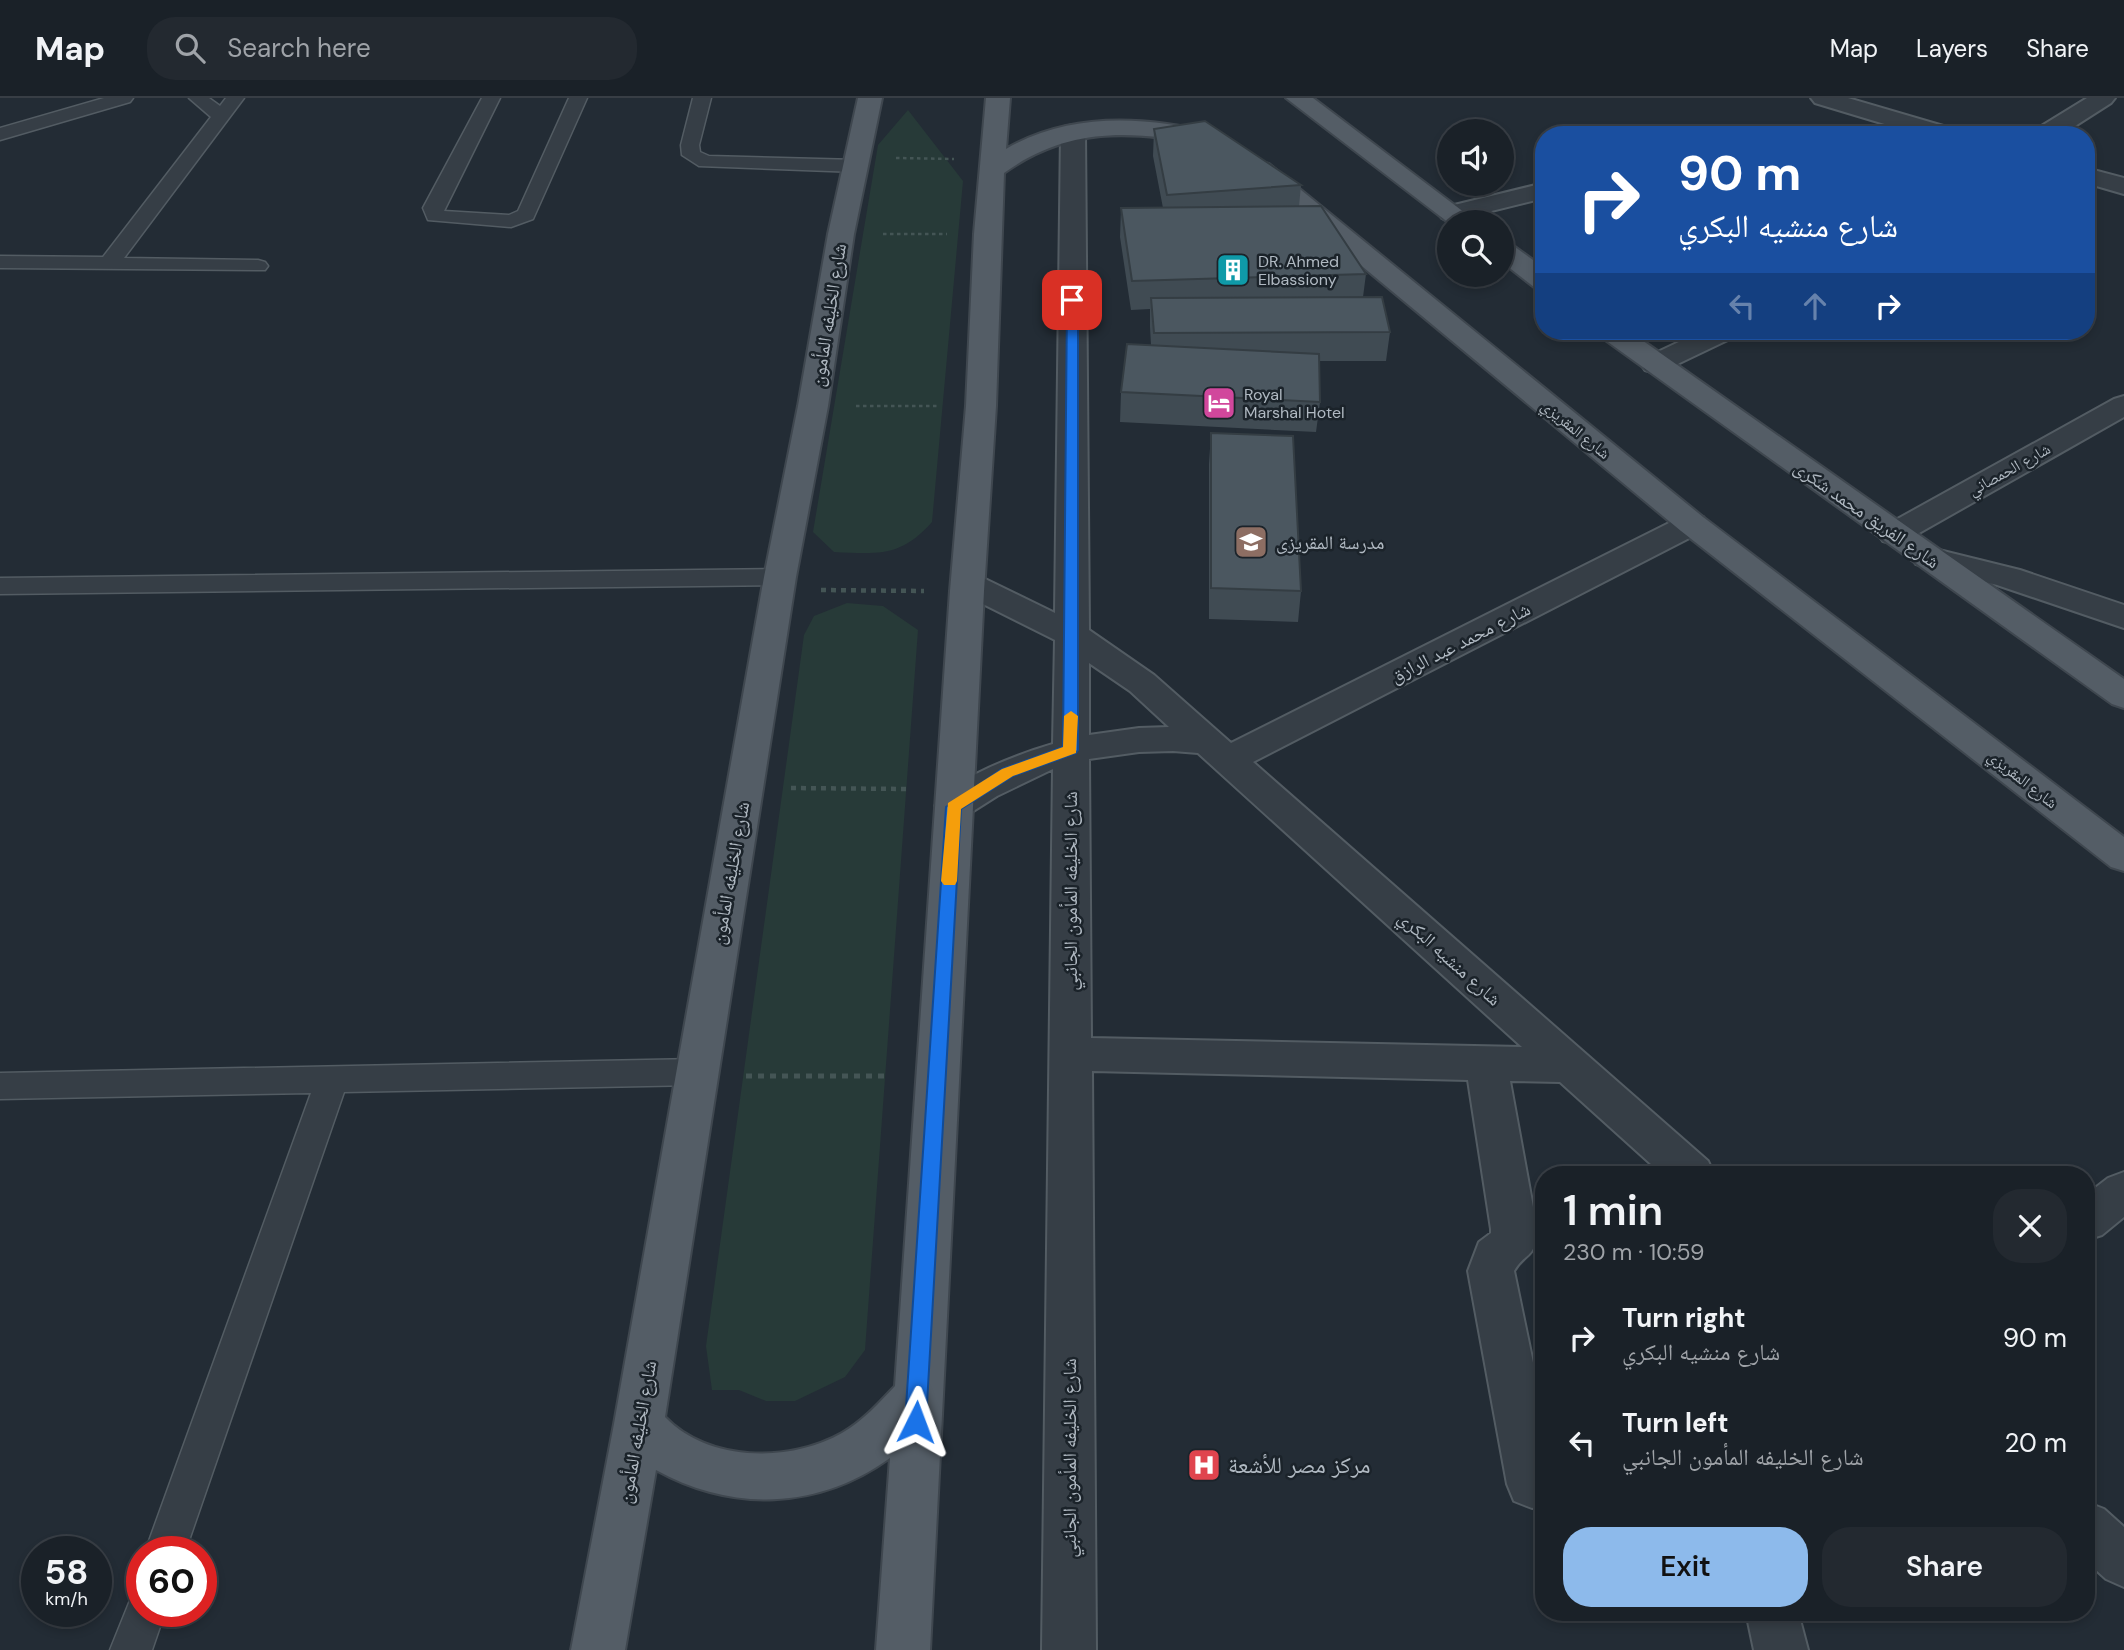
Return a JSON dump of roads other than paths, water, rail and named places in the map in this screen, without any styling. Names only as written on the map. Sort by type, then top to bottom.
[{"type":"main road","name":"شارع الخليفه المأمون","points":[[598,1650],[639,1424],[778,584],[813,406],[841,234],[870,98]]},
{"type":"main road","points":[[903,1650],[967,587],[981,406],[987,234],[998,98]]},
{"type":"main road","points":[[1298,98],[1447,210]]},
{"type":"main road","name":"شارع المقريزي","points":[[994,164],[1026,146],[1073,132],[1127,127],[1195,136],[1233,150],[1692,524],[2124,857]]},
{"type":"main road","points":[[1514,259],[1535,274]]},
{"type":"main road","name":"شارع الفريق محمد شكرى","points":[[1623,340],[2124,696]]},
{"type":"main road","points":[[2047,798],[2124,828]]},
{"type":"main road","points":[[639,1424],[665,1449],[699,1467],[737,1476],[779,1477],[820,1468],[858,1451],[890,1427],[917,1396]]},
{"type":"street","points":[[1823,98],[1893,126]]},
{"type":"street","points":[[2059,126],[2103,98]]},
{"type":"street","name":"شارع الخليفه المأمون الجانبي","points":[[1069,1650],[1073,132]]},
{"type":"street","points":[[2095,178],[2124,186]]},
{"type":"street","points":[[1483,210],[1535,193]]},
{"type":"street","points":[[1655,364],[1705,340]]},
{"type":"street","name":"شارع الحمصاني","points":[[1894,534],[2124,405]]},
{"type":"street","name":"شارع محمد عبد الرازق","points":[[1218,750],[1692,524]]},
{"type":"street","points":[[1927,557],[2008,577],[2124,617]]},
{"type":"street","name":"شارع منشيه البكري","points":[[967,587],[1072,635],[1142,683],[1683,1166]]},
{"type":"street","points":[[954,798],[1008,772],[1071,750],[1139,739],[1218,750]]},
{"type":"street","points":[[1070,1054],[1569,1065]]},
{"type":"street","points":[[1486,1063],[1514,1229],[1513,1242],[1495,1256],[1491,1271],[1532,1484]]},
{"type":"street","points":[[2095,1214],[2124,1191]]},
{"type":"street","points":[[2095,1535],[2124,1561]]},
{"type":"street","points":[[1774,1621],[1781,1650]]},
{"type":"lane","points":[[0,134],[124,98]]},
{"type":"lane","points":[[198,98],[221,116]]},
{"type":"lane","points":[[109,264],[235,98]]},
{"type":"lane","points":[[491,98],[433,208],[435,216],[511,220],[526,215],[578,98]]},
{"type":"lane","points":[[702,98],[690,145],[691,155],[706,162],[857,162]]},
{"type":"lane","points":[[0,262],[258,266]]},
{"type":"lane","points":[[0,586],[778,584]]},
{"type":"lane","points":[[0,1086],[697,1074]]},
{"type":"lane","points":[[171,1536],[331,1080]]},
{"type":"lane","points":[[131,1650],[139,1627]]},
{"type":"place","name":"DR. Ahmed Elbassiony","points":[[1233,270]]},
{"type":"place","name":"Royal Marshal Hotel","points":[[1219,403]]},
{"type":"place","name":"مدرسة المقريزى","points":[[1251,542]]},
{"type":"place","name":"مركز مصر للأشعة","points":[[1204,1465]]}]
